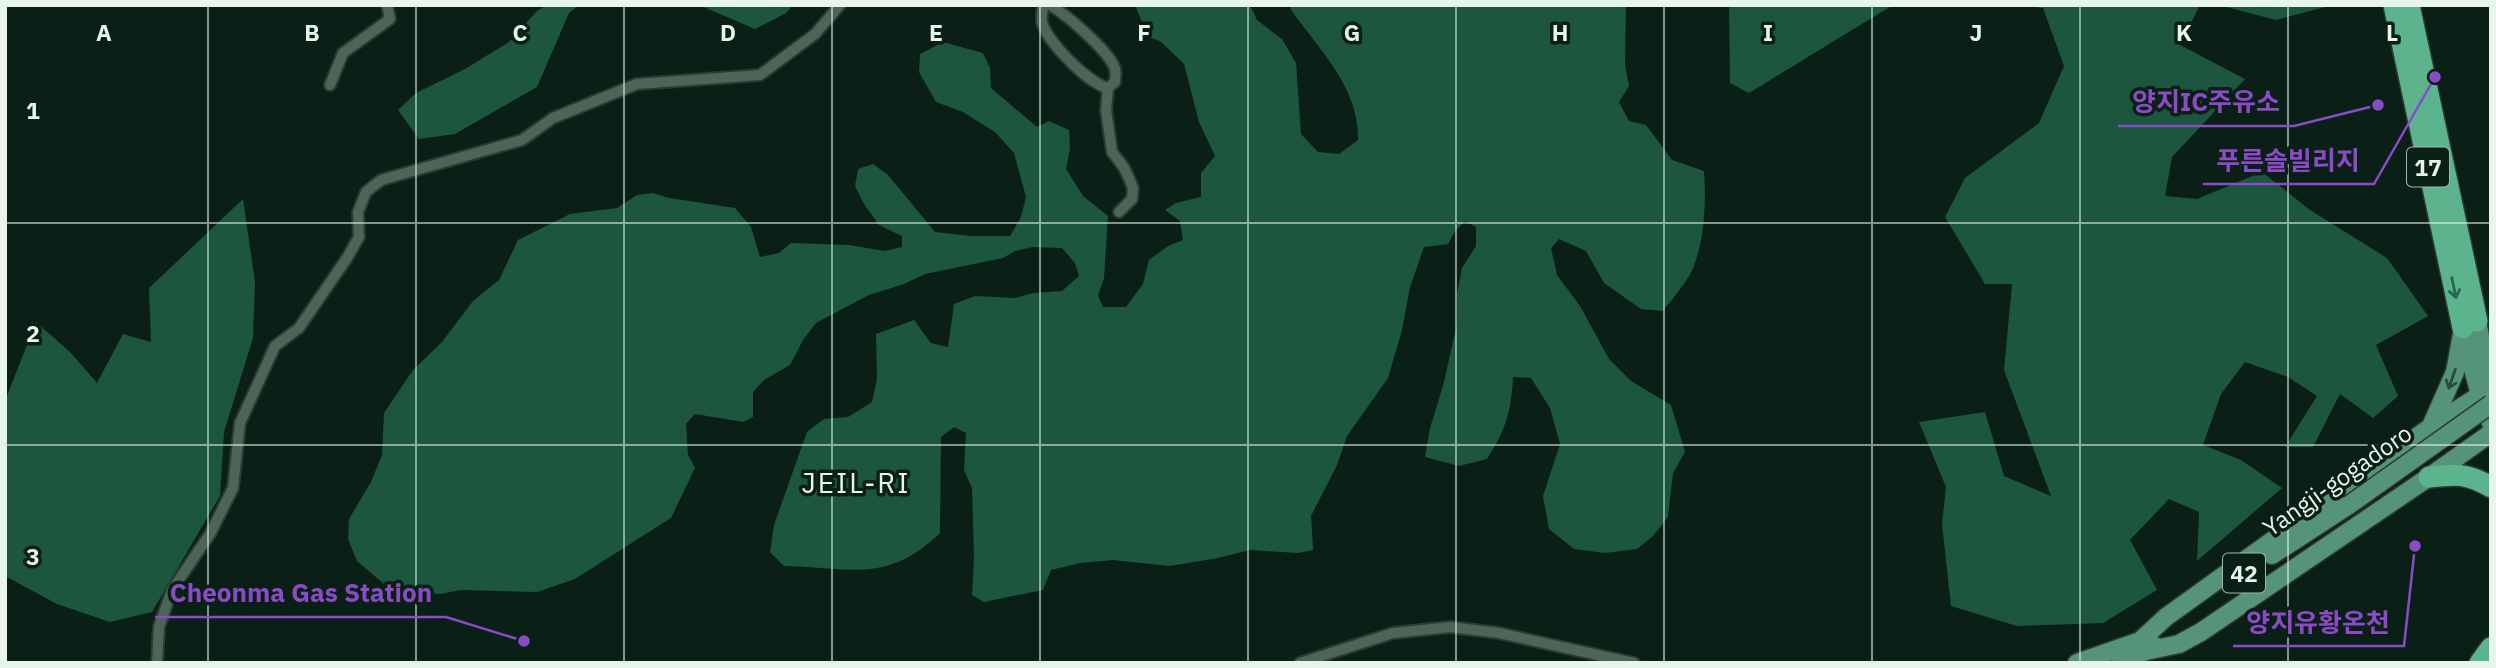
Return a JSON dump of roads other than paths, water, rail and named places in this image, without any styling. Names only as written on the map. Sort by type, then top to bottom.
[{"type":"highway","name":"17","points":[[2394,5],[2477,329]]},
{"type":"highway","name":"17","points":[[2409,5],[2477,329]]},
{"type":"highway","points":[[2429,477],[2458,474],[2473,477],[2491,487]]},
{"type":"highway","points":[[2480,663],[2491,648]]},
{"type":"main road","points":[[2477,329],[2491,423]]},
{"type":"main road","points":[[2432,426],[2477,329]]},
{"type":"main road","points":[[2143,646],[2166,617],[2432,426],[2488,393]]},
{"type":"main road","name":"Yangji-gogadoro","points":[[2352,509],[2488,393]]},
{"type":"main road","name":"Yangji-gogadoro","points":[[2143,646],[2491,417]]},
{"type":"main road","points":[[2143,646],[2179,644],[2201,632],[2491,433]]},
{"type":"main road","name":"42","points":[[2077,663],[2143,646]]},
{"type":"main road","name":"42","points":[[2121,663],[2143,646]]},
{"type":"street","points":[[330,85],[343,53],[390,19],[387,5]]},
{"type":"street","points":[[157,663],[159,627],[172,590],[210,534],[233,488],[240,423],[275,346],[299,328],[359,237],[358,212],[366,192],[381,180],[522,140],[553,118],[637,84],[760,75],[815,34],[840,5]]},
{"type":"street","points":[[1043,5],[1042,22],[1052,41],[1093,82],[1108,88]]},
{"type":"street","points":[[1050,5],[1067,17],[1114,65],[1115,82],[1108,88],[1106,110],[1112,152],[1123,166],[1133,188],[1132,199],[1119,212]]},
{"type":"street","points":[[1300,663],[1393,633],[1451,627],[1499,633],[1634,663]]},
{"type":"place","name":"푸른솔빌리지","points":[[2435,77]]},
{"type":"place","name":"양지IC주유소","points":[[2378,105]]},
{"type":"place","name":"양지유황온천","points":[[2415,546]]},
{"type":"place","name":"Cheonma Gas Station","points":[[524,641]]},
{"type":"district","name":"JEIL-RI","points":[[856,482]]}]
